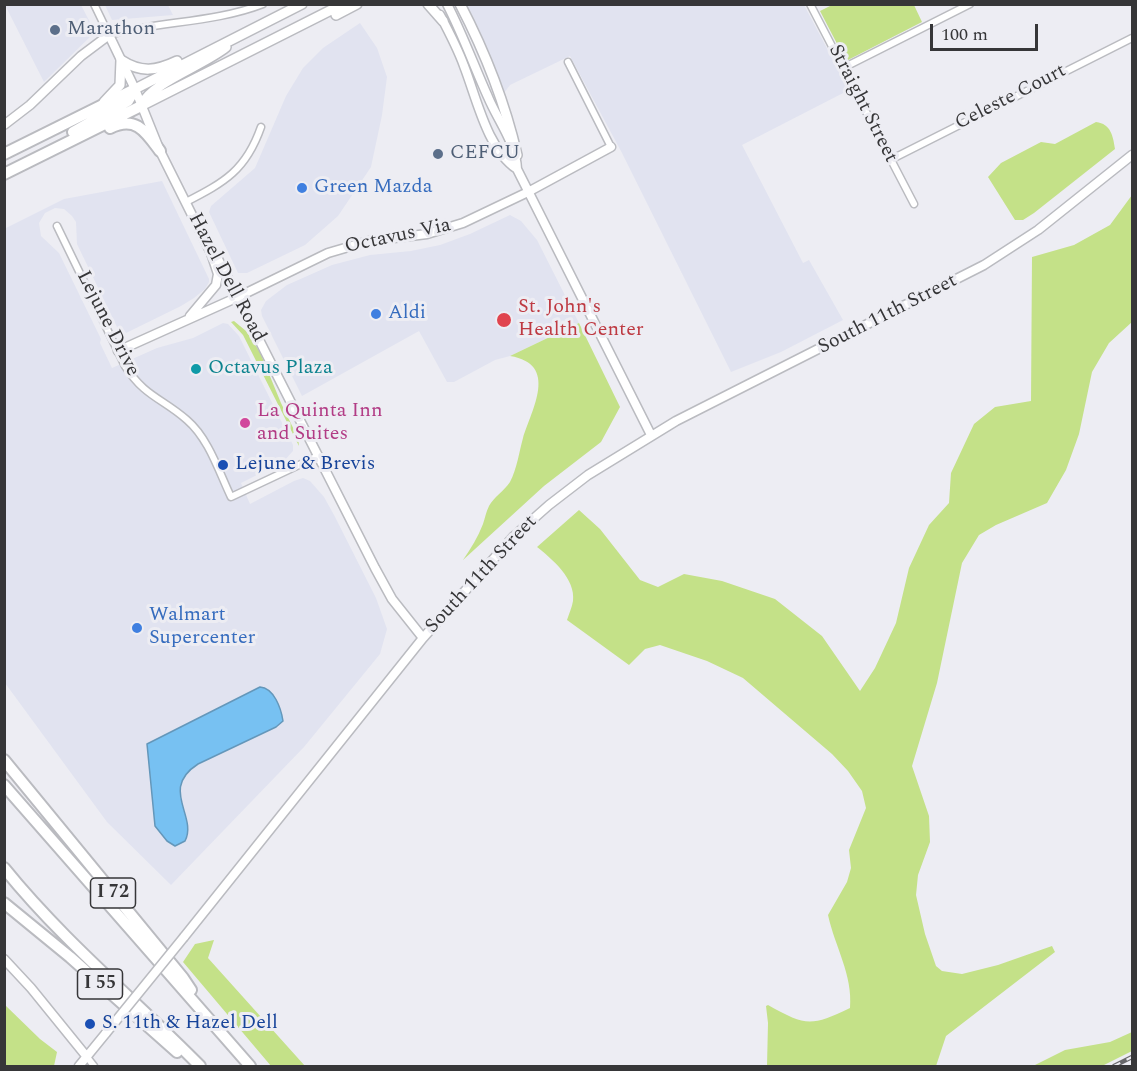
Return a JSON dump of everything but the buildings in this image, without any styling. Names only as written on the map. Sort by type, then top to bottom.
[{"type":"highway","points":[[4,154],[135,89]]},
{"type":"highway","points":[[46,154],[58,141],[129,101],[135,89]]},
{"type":"highway","points":[[4,174],[141,106]]},
{"type":"highway","points":[[46,154],[63,152],[116,125],[130,123],[146,133],[160,151]]},
{"type":"highway","points":[[4,149],[30,142]]},
{"type":"highway","name":"I 72","points":[[4,759],[183,978],[207,1016]]},
{"type":"highway","points":[[4,784],[250,1066]]},
{"type":"highway","points":[[4,868],[50,921],[200,1066]]},
{"type":"highway","name":"I 55","points":[[4,903],[70,957],[194,1066]]},
{"type":"main road","points":[[135,89],[302,4]]},
{"type":"main road","points":[[141,106],[343,4]]},
{"type":"main road","points":[[257,48],[285,40],[357,4]]},
{"type":"main road","points":[[428,4],[443,21]]},
{"type":"main road","points":[[460,4],[495,84],[517,155]]},
{"type":"main road","points":[[99,107],[120,85],[121,60],[142,70],[155,70],[209,46],[237,38]]},
{"type":"main road","points":[[141,106],[155,89],[214,57],[237,38]]},
{"type":"street","name":"Hazel Dell Road","points":[[94,4],[135,89],[160,151],[211,253],[217,257],[238,297],[392,599],[423,638]]},
{"type":"street","points":[[4,125],[30,105],[81,56],[109,35],[135,28],[225,15],[263,4]]},
{"type":"street","points":[[434,4],[460,56],[492,137],[504,159],[518,169]]},
{"type":"street","points":[[447,4],[466,42],[488,99],[517,155],[518,169],[528,192],[651,435]]},
{"type":"street","name":"Straight Street","points":[[810,4],[914,204]]},
{"type":"street","points":[[843,69],[970,4]]},
{"type":"street","name":"Celeste Court","points":[[890,160],[1132,38]]},
{"type":"street","points":[[568,62],[611,147]]},
{"type":"street","points":[[186,202],[219,184],[236,171],[253,148],[261,127]]},
{"type":"street","name":"Octavus Via","points":[[118,351],[238,297],[328,253],[350,245],[441,231],[463,223],[528,192],[611,147]]},
{"type":"street","name":"South 11th Street","points":[[79,1066],[423,638],[482,570],[514,536],[539,514],[588,475],[651,435],[984,265],[1038,230],[1132,155]]},
{"type":"street","name":"Lejune Drive","points":[[57,226],[125,366],[138,385],[150,396],[189,421],[206,445],[231,497],[318,456]]},
{"type":"street","points":[[187,319],[216,285],[218,274],[211,253]]},
{"type":"street","points":[[4,960],[38,996],[94,1066]]},
{"type":"shaded area","points":[[5,5],[81,5],[95,32],[44,82]]},
{"type":"shaded area","points":[[105,5],[168,5],[173,15],[112,20]]},
{"type":"shaded area","points":[[466,5],[804,5],[849,90],[742,145],[803,263],[809,260],[843,320],[781,352],[731,372],[622,153],[570,56],[510,85],[504,93]]},
{"type":"shaded area","points":[[360,23],[377,48],[387,77],[371,167],[338,216],[305,245],[247,273],[238,273],[209,212],[211,206],[255,168],[286,96],[303,68],[323,48]]},
{"type":"shaded area","points":[[162,181],[209,282],[205,289],[181,306],[126,333],[117,327],[77,244],[76,222],[72,216],[64,209],[55,208],[45,213],[39,223],[41,236],[59,253],[101,339],[100,343],[112,368],[157,348],[193,338],[223,323],[228,324],[239,336],[293,445],[293,451],[283,462],[241,483],[250,504],[294,481],[303,478],[310,481],[324,497],[334,515],[376,598],[387,629],[380,654],[304,747],[171,885],[107,822],[5,683],[4,229],[64,199]]},
{"type":"shaded area","points":[[510,215],[521,221],[537,240],[579,323],[510,356],[495,360],[454,382],[447,382],[419,331],[302,396],[262,316],[261,310],[266,301],[287,285],[332,265],[370,255],[411,251],[440,245]]},
{"type":"green space","points":[[834,4],[914,5],[922,22],[846,61],[820,11]]},
{"type":"green space","points":[[1096,122],[1108,128],[1115,149],[1034,213],[1023,220],[1015,220],[988,177],[1001,163],[1041,142],[1055,144]]},
{"type":"green space","points":[[1132,195],[1132,322],[1109,343],[1092,372],[1079,434],[1066,470],[1047,503],[996,525],[979,535],[962,563],[937,683],[912,766],[929,816],[930,842],[918,875],[916,895],[925,934],[936,966],[942,971],[962,974],[998,965],[1052,946],[1055,952],[946,1036],[936,1066],[767,1066],[766,1006],[808,1022],[826,1018],[850,1008],[849,984],[828,915],[847,882],[851,868],[849,850],[866,808],[862,791],[832,754],[743,678],[707,661],[660,645],[645,649],[629,665],[567,620],[573,601],[571,585],[562,570],[537,547],[579,510],[600,529],[640,580],[658,587],[684,574],[722,581],[775,599],[822,636],[860,691],[875,668],[896,623],[909,568],[929,525],[949,503],[951,473],[974,424],[995,407],[1031,401],[1032,257],[1074,245],[1110,225]]},
{"type":"green space","points":[[234,321],[246,331],[260,352],[298,438],[299,446],[243,335],[231,322]]},
{"type":"green space","points":[[579,323],[620,407],[601,442],[544,486],[463,560],[479,533],[489,506],[510,482],[536,401],[538,378],[534,368],[525,361],[510,356]]},
{"type":"green space","points":[[214,940],[208,958],[305,1066],[271,1066],[183,962],[195,944]]},
{"type":"green space","points":[[4,1004],[57,1052],[54,1066],[5,1066]]},
{"type":"green space","points":[[1132,1032],[1132,1051],[1102,1066],[1033,1066],[1065,1050],[1110,1042]]},
{"type":"water","points":[[260,687],[273,695],[281,710],[283,721],[276,727],[198,764],[187,773],[181,783],[180,793],[188,832],[185,841],[175,846],[167,841],[155,826],[147,744]]},
{"type":"railway","points":[[1114,1066],[1132,1057]]},
{"type":"place","name":"Marathon","points":[[55,30]]},
{"type":"place","name":"CEFCU","points":[[438,154]]},
{"type":"place","name":"Green Mazda","points":[[302,188]]},
{"type":"place","name":"Aldi","points":[[376,314]]},
{"type":"place","name":"St. John's Health Center","points":[[504,320]]},
{"type":"place","name":"Octavus Plaza","points":[[196,369]]},
{"type":"place","name":"La Quinta Inn and Suites","points":[[245,423]]},
{"type":"place","name":"Lejune & Brevis","points":[[223,465]]},
{"type":"place","name":"Walmart Supercenter","points":[[137,628]]},
{"type":"place","name":"S. 11th & Hazel Dell","points":[[90,1024]]}]
